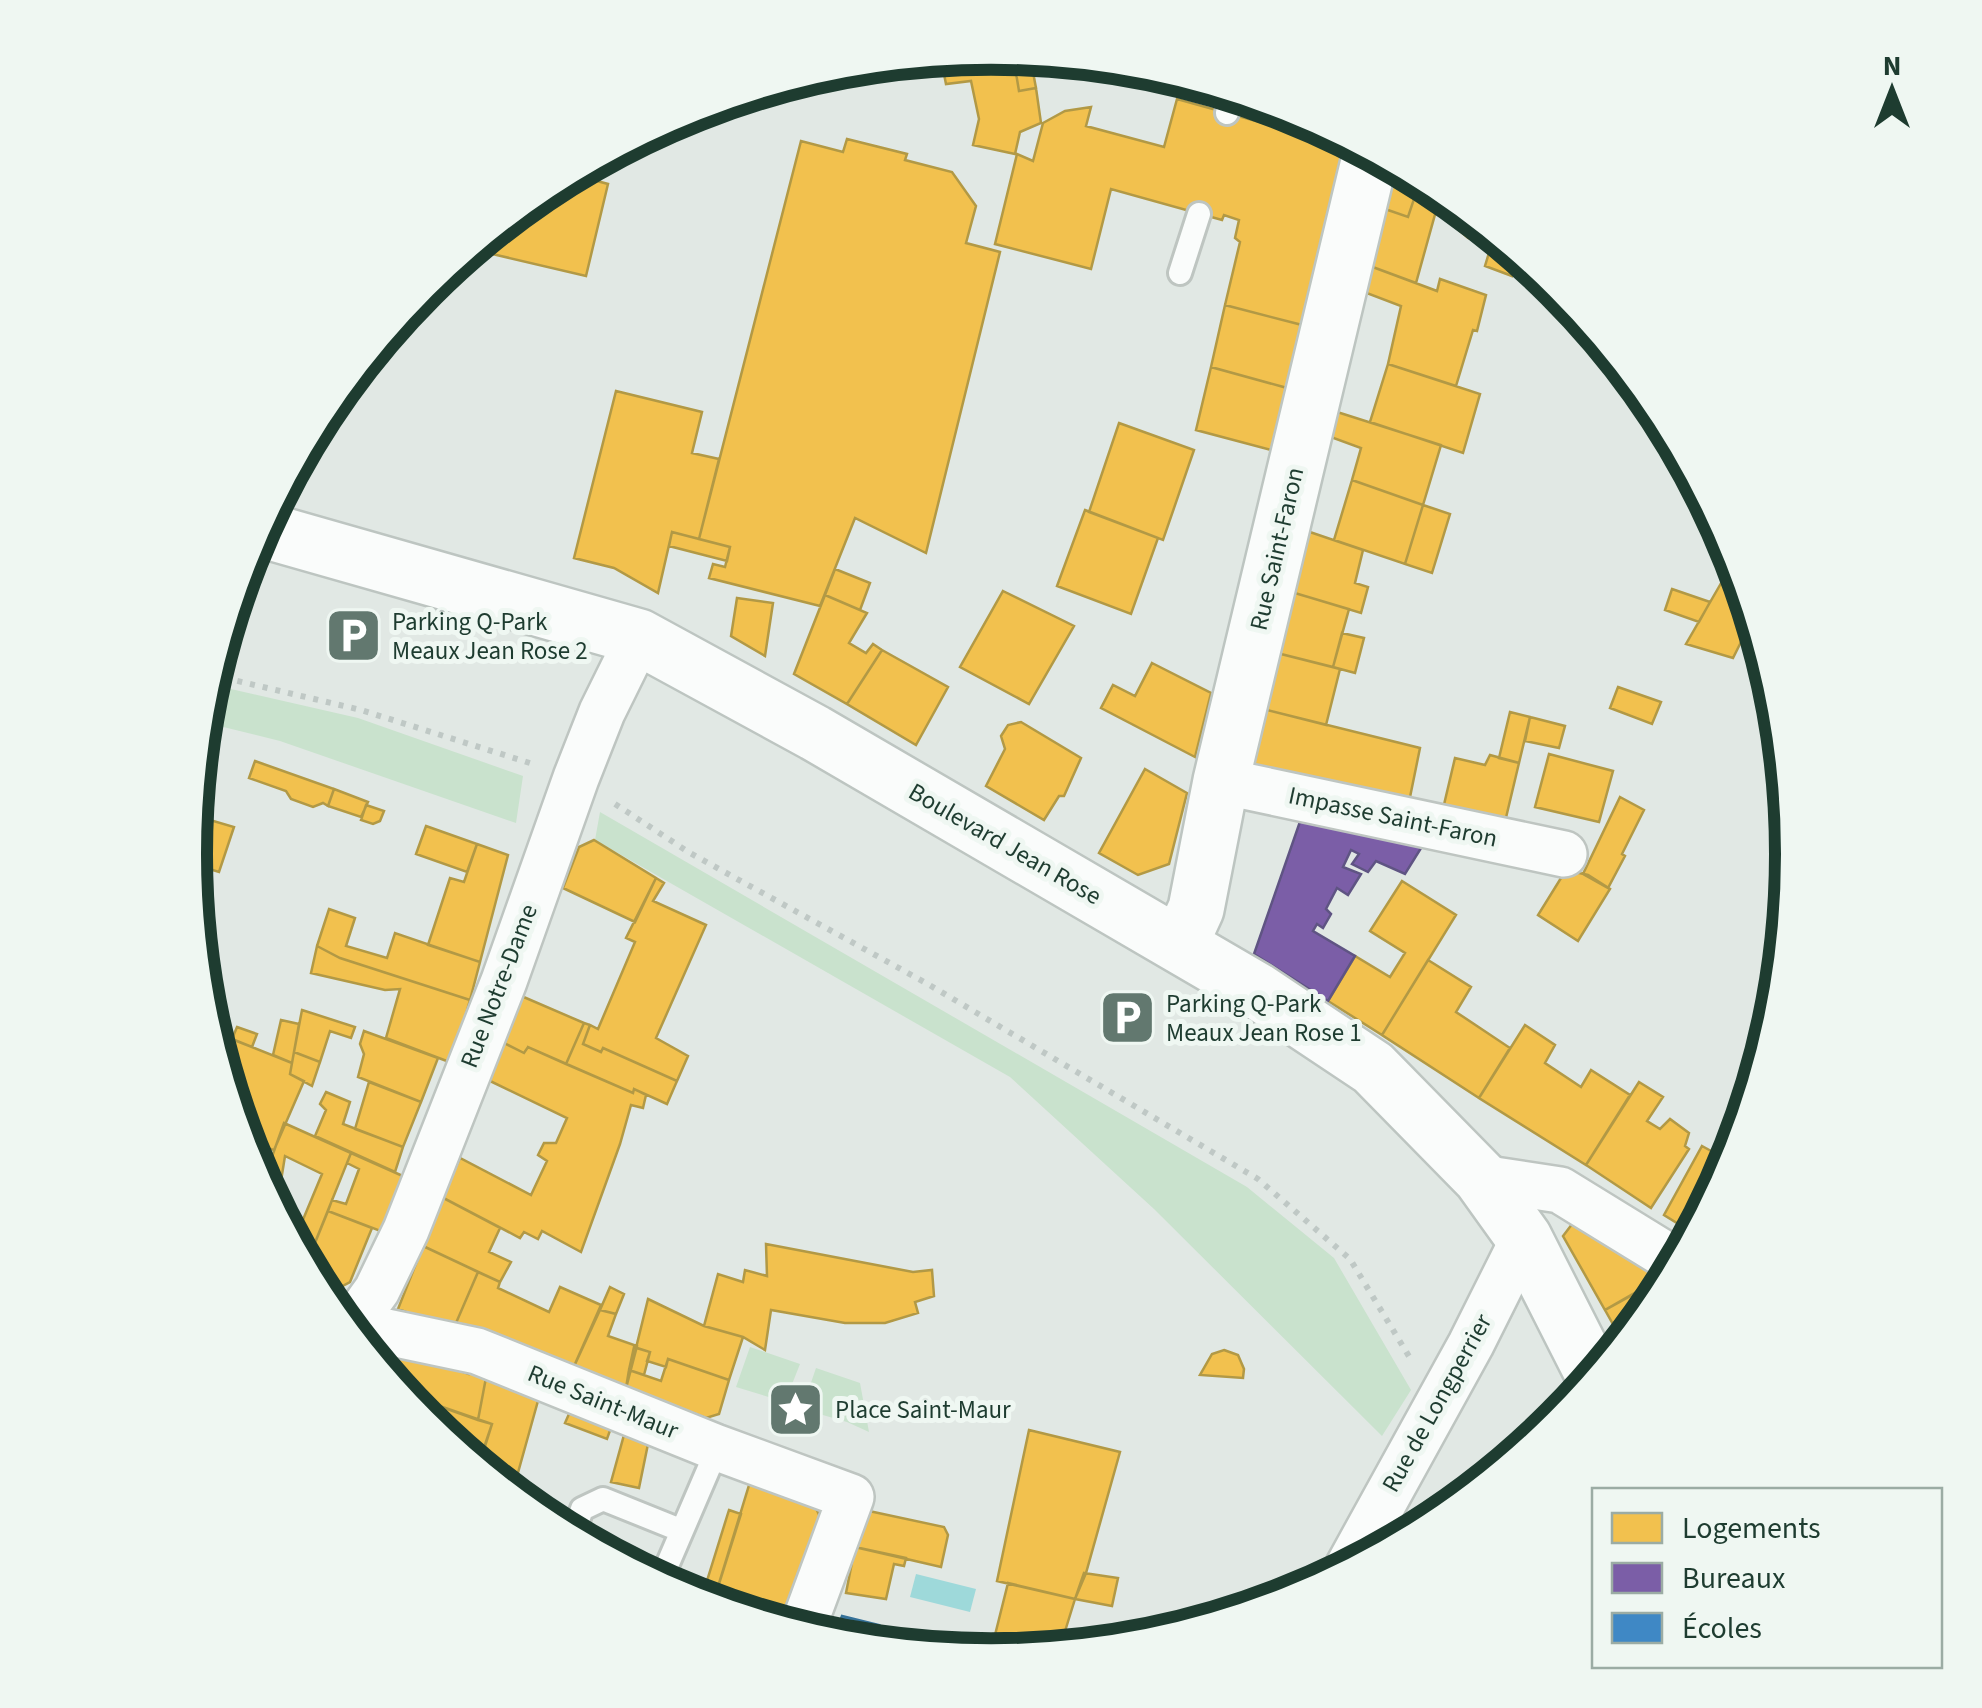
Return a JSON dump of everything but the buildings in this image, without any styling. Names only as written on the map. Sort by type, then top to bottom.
[{"type":"main road","name":"Rue Saint-Faron","points":[[1180,944],[1196,909],[1222,781],[1368,167]]},
{"type":"main road","name":"Boulevard Jean Rose","points":[[276,534],[639,637],[815,733],[1180,944],[1373,1068],[1482,1178],[1524,1238],[1587,1362]]},
{"type":"street","name":"Rue Notre-Dame","points":[[357,1315],[377,1290],[406,1230],[504,981],[576,778],[602,712],[639,637]]},
{"type":"street","name":"Impasse Saint-Faron","points":[[1222,781],[1564,854]]},
{"type":"street","points":[[1482,1178],[1560,1190],[1665,1254]]},
{"type":"street","name":"Rue de Longperrier","points":[[1359,1546],[1471,1344],[1524,1238]]},
{"type":"street","name":"Rue Saint-Maur","points":[[368,1330],[478,1351],[714,1447],[852,1497],[807,1616]]},
{"type":"lane","points":[[1180,273],[1199,214]]},
{"type":"lane","points":[[666,1567],[710,1468],[714,1447]]},
{"type":"lane","points":[[578,1520],[582,1509],[603,1499],[680,1530]]},
{"type":"path","points":[[227,679],[361,710],[576,778],[690,853],[926,984],[1258,1179],[1350,1258],[1436,1402]]},
{"type":"green space","points":[[225,688],[358,718],[523,776],[516,823],[280,741],[218,726]]},
{"type":"green space","points":[[600,812],[1247,1187],[1334,1258],[1411,1390],[1382,1436],[1154,1209],[1010,1077],[595,840]]},
{"type":"green space","points":[[750,1347],[800,1364],[785,1402],[736,1387]]},
{"type":"green space","points":[[816,1368],[860,1383],[869,1432],[802,1409]]},
{"type":"water","points":[[916,1574],[976,1589],[970,1612],[910,1597]]},
{"type":"place","name":"Parking Q-Park Meaux Jean Rose 2","points":[[353,636]]},
{"type":"place","name":"Parking Q-Park Meaux Jean Rose 1","points":[[1127,1018]]},
{"type":"place","name":"Place Saint-Maur","points":[[796,1410]]}]
